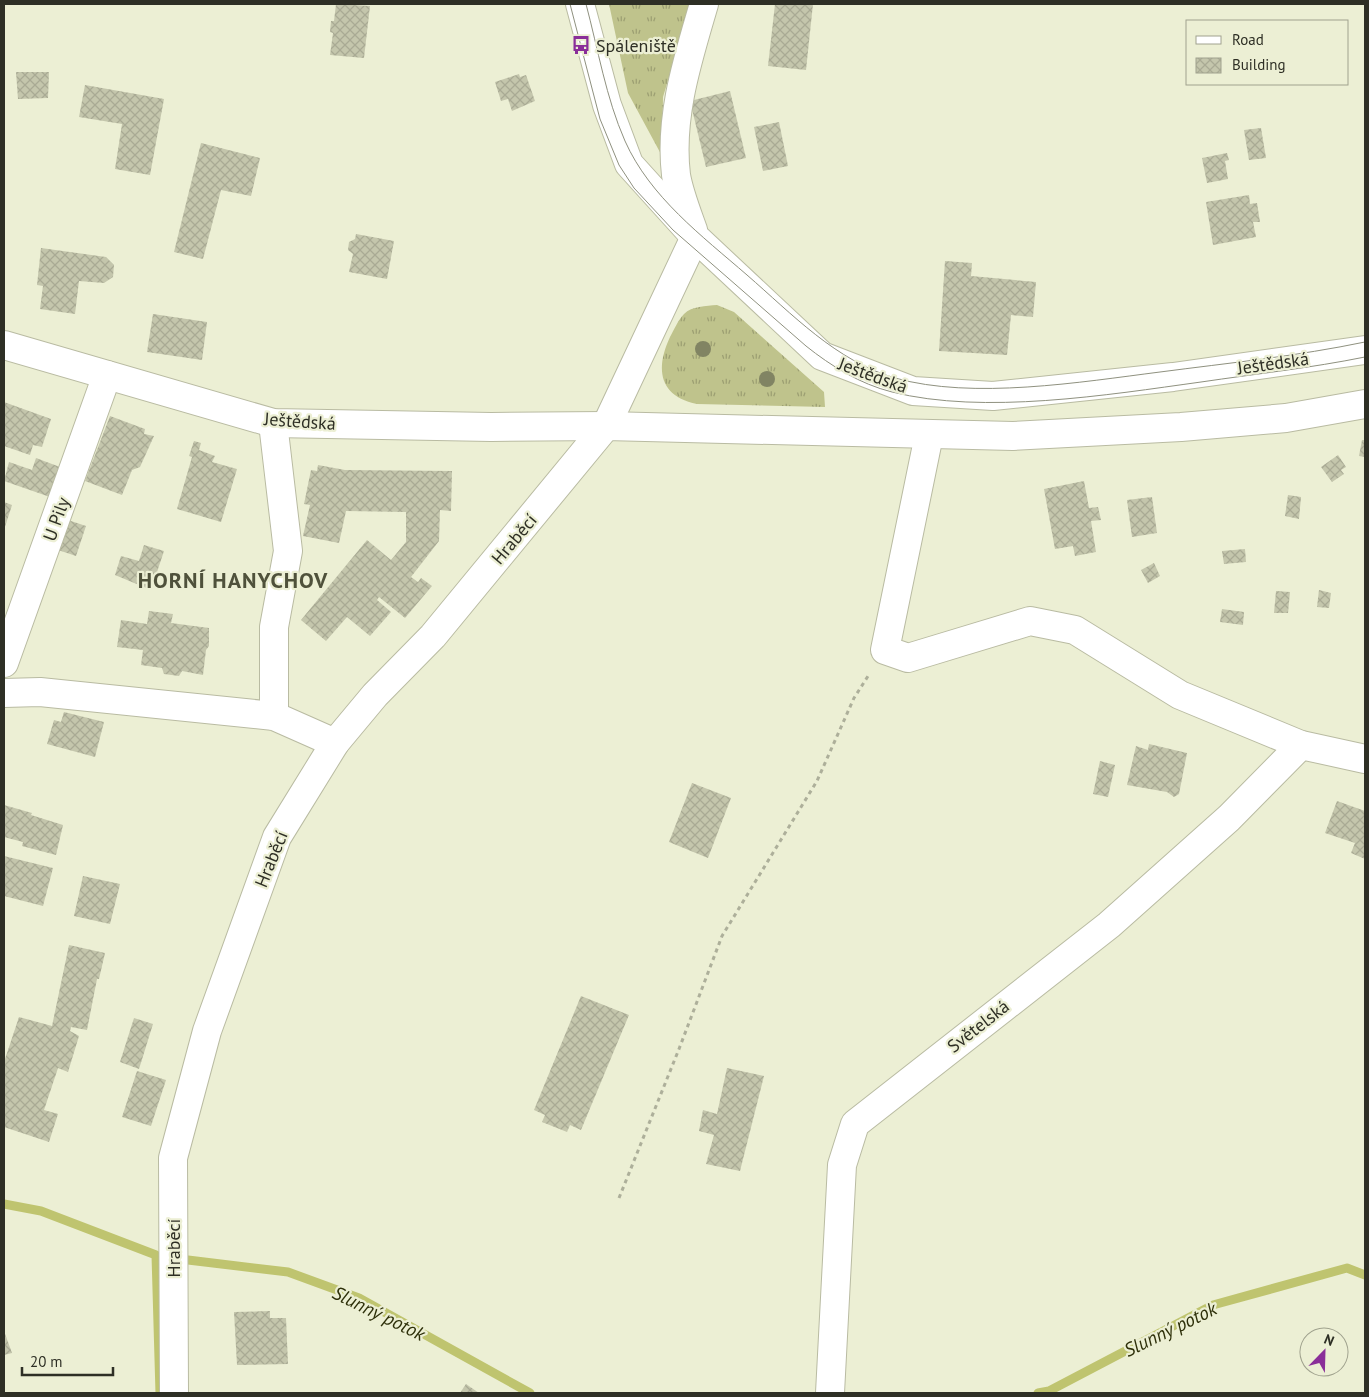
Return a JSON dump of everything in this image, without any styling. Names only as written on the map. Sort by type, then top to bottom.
[{"type":"street","name":"Ještědská","points":[[580,4],[607,105],[629,164],[695,237],[822,356],[913,391],[993,396],[1173,377],[1365,350]]},
{"type":"street","points":[[606,426],[695,237],[676,175],[676,115],[682,80],[704,4]]},
{"type":"street","name":"Ještědská","points":[[4,345],[273,423],[491,427],[606,426],[1013,436],[1181,427],[1286,418],[1365,404]]},
{"type":"street","name":"U Pily","points":[[4,663],[108,374]]},
{"type":"street","points":[[273,423],[288,551],[274,627],[274,716]]},
{"type":"street","name":"Hraběcí","points":[[174,1393],[174,1158],[207,1031],[277,837],[335,743],[375,695],[434,636],[606,426]]},
{"type":"street","points":[[929,435],[885,650],[908,658],[1030,621],[1075,630],[1180,695],[1301,745],[1365,759]]},
{"type":"street","points":[[4,692],[40,692],[274,716],[335,743]]},
{"type":"street","name":"Světelská","points":[[830,1393],[842,1164],[855,1124],[1109,925],[1229,818],[1301,745]]},
{"type":"path","points":[[619,1198],[722,936],[816,781],[854,698],[885,650]]},
{"type":"green space","points":[[609,4],[691,4],[663,97],[662,156],[628,93]]},
{"type":"green space","points":[[717,305],[734,312],[824,392],[825,407],[697,404],[675,395],[668,388],[662,370],[665,349],[670,337],[687,311],[699,307]]},
{"type":"building","points":[[336,4],[370,6],[364,58],[330,55],[333,33],[330,32],[331,21],[334,21]]},
{"type":"building","points":[[775,4],[813,4],[806,70],[768,66]]},
{"type":"building","points":[[16,72],[49,72],[48,98],[18,99]]},
{"type":"building","points":[[519,74],[520,77],[526,75],[535,101],[512,111],[508,99],[501,101],[495,82]]},
{"type":"building","points":[[85,85],[164,99],[150,175],[115,169],[122,124],[79,117]]},
{"type":"building","points":[[730,91],[746,158],[706,167],[690,101]]},
{"type":"building","points":[[779,122],[788,166],[763,171],[754,127]]},
{"type":"building","points":[[1261,128],[1266,158],[1249,160],[1244,130]]},
{"type":"building","points":[[201,143],[260,158],[251,196],[221,190],[203,259],[174,252]]},
{"type":"building","points":[[1227,153],[1229,160],[1225,161],[1228,179],[1207,183],[1202,158]]},
{"type":"building","points":[[1249,195],[1250,204],[1257,203],[1260,222],[1253,222],[1256,237],[1213,245],[1206,202]]},
{"type":"building","points":[[356,234],[394,241],[387,279],[349,272],[353,254],[348,250],[349,242],[355,239]]},
{"type":"building","points":[[41,248],[106,257],[114,265],[113,277],[104,283],[79,281],[75,314],[40,309],[43,286],[37,285]]},
{"type":"building","points":[[945,261],[972,263],[971,276],[1036,282],[1033,317],[1011,315],[1007,355],[939,351]]},
{"type":"building","points":[[153,314],[207,322],[202,360],[147,352]]},
{"type":"building","points":[[4,402],[51,419],[42,447],[33,445],[30,455],[4,446]]},
{"type":"building","points":[[110,416],[145,429],[144,434],[154,436],[140,467],[132,470],[122,495],[85,481]]},
{"type":"building","points":[[1362,440],[1365,440],[1365,457],[1359,456]]},
{"type":"building","points":[[194,441],[201,443],[199,450],[215,456],[212,462],[237,469],[221,522],[177,509],[192,457],[189,456]]},
{"type":"building","points":[[1338,455],[1346,467],[1341,470],[1344,474],[1332,482],[1321,467]]},
{"type":"building","points":[[36,458],[60,467],[50,497],[4,481],[9,462],[32,470]]},
{"type":"building","points":[[318,465],[345,470],[452,471],[451,511],[440,510],[439,541],[411,577],[418,582],[421,578],[432,586],[405,618],[379,597],[377,600],[391,612],[370,636],[347,617],[326,641],[301,620],[367,540],[391,560],[406,542],[406,512],[346,511],[339,543],[303,536],[310,505],[304,504],[311,470],[317,471]]},
{"type":"building","points":[[1084,481],[1089,508],[1098,507],[1101,520],[1091,521],[1096,552],[1075,556],[1073,546],[1055,549],[1044,489]]},
{"type":"building","points":[[1288,495],[1301,497],[1299,519],[1285,516]]},
{"type":"building","points":[[1152,497],[1157,533],[1132,537],[1127,500]]},
{"type":"building","points":[[4,502],[12,505],[4,530]]},
{"type":"building","points":[[68,520],[86,526],[76,556],[58,550]]},
{"type":"building","points":[[144,545],[164,551],[151,590],[115,575],[121,556],[139,561]]},
{"type":"building","points":[[1245,549],[1246,562],[1224,564],[1222,551]]},
{"type":"building","points":[[1154,563],[1160,576],[1148,583],[1141,570]]},
{"type":"building","points":[[1319,590],[1331,593],[1329,608],[1317,607]]},
{"type":"building","points":[[1276,591],[1290,592],[1288,613],[1274,613]]},
{"type":"building","points":[[1222,609],[1244,612],[1243,625],[1220,622]]},
{"type":"building","points":[[149,611],[173,614],[171,623],[209,628],[209,646],[206,650],[203,675],[182,671],[179,676],[164,674],[162,668],[141,665],[143,650],[117,647],[121,620],[147,624]]},
{"type":"building","points":[[64,712],[104,722],[95,757],[47,744],[54,720],[61,722]]},
{"type":"building","points":[[1149,744],[1187,753],[1179,794],[1174,797],[1167,792],[1127,785],[1136,746],[1148,750]]},
{"type":"building","points":[[1100,761],[1115,765],[1108,797],[1093,794]]},
{"type":"building","points":[[692,783],[731,798],[708,858],[669,842]]},
{"type":"building","points":[[1337,801],[1365,811],[1365,859],[1351,853],[1355,843],[1325,833]]},
{"type":"building","points":[[4,805],[63,825],[56,855],[22,846],[23,842],[4,837]]},
{"type":"building","points":[[4,856],[53,868],[43,906],[4,896]]},
{"type":"building","points":[[83,876],[120,884],[110,924],[74,916]]},
{"type":"building","points":[[69,945],[105,953],[99,979],[97,979],[87,1030],[71,1027],[70,1031],[79,1036],[68,1072],[58,1068],[44,1110],[58,1114],[49,1142],[4,1127],[4,1062],[19,1017],[52,1026]]},
{"type":"building","points":[[581,996],[629,1015],[581,1130],[570,1125],[567,1132],[542,1122],[545,1115],[534,1110]]},
{"type":"building","points":[[134,1018],[153,1024],[139,1069],[120,1062]]},
{"type":"building","points":[[727,1068],[764,1076],[740,1171],[706,1164],[714,1135],[699,1131],[703,1110],[717,1114]]},
{"type":"building","points":[[137,1071],[166,1080],[151,1126],[122,1117]]},
{"type":"building","points":[[270,1311],[270,1318],[286,1318],[288,1364],[237,1365],[234,1312]]},
{"type":"building","points":[[4,1331],[12,1353],[4,1355]]},
{"type":"building","points":[[466,1384],[479,1393],[460,1393]]},
{"type":"waterway","points":[[4,1204],[41,1211],[156,1255],[160,1393]]},
{"type":"waterway","name":"Slunný potok","points":[[188,1260],[288,1272],[359,1298],[530,1393]]},
{"type":"waterway","name":"Slunný potok","points":[[1038,1393],[1049,1391],[1213,1305],[1347,1268],[1365,1275]]},
{"type":"tram line","points":[[570,4],[600,119],[619,165],[634,188],[673,230],[806,346],[857,379],[880,389],[928,399],[966,402],[1005,402],[1086,397],[1304,368],[1365,357]]},
{"type":"tram line","points":[[586,4],[607,91],[618,125],[625,141],[648,180],[695,230],[798,320],[834,348],[874,370],[895,378],[958,388],[1027,387],[1263,359],[1365,342]]},
{"type":"place","name":"Spáleniště","points":[[581,45]]},
{"type":"district","name":"HORNÍ HANYCHOV","points":[[233,580]]}]
